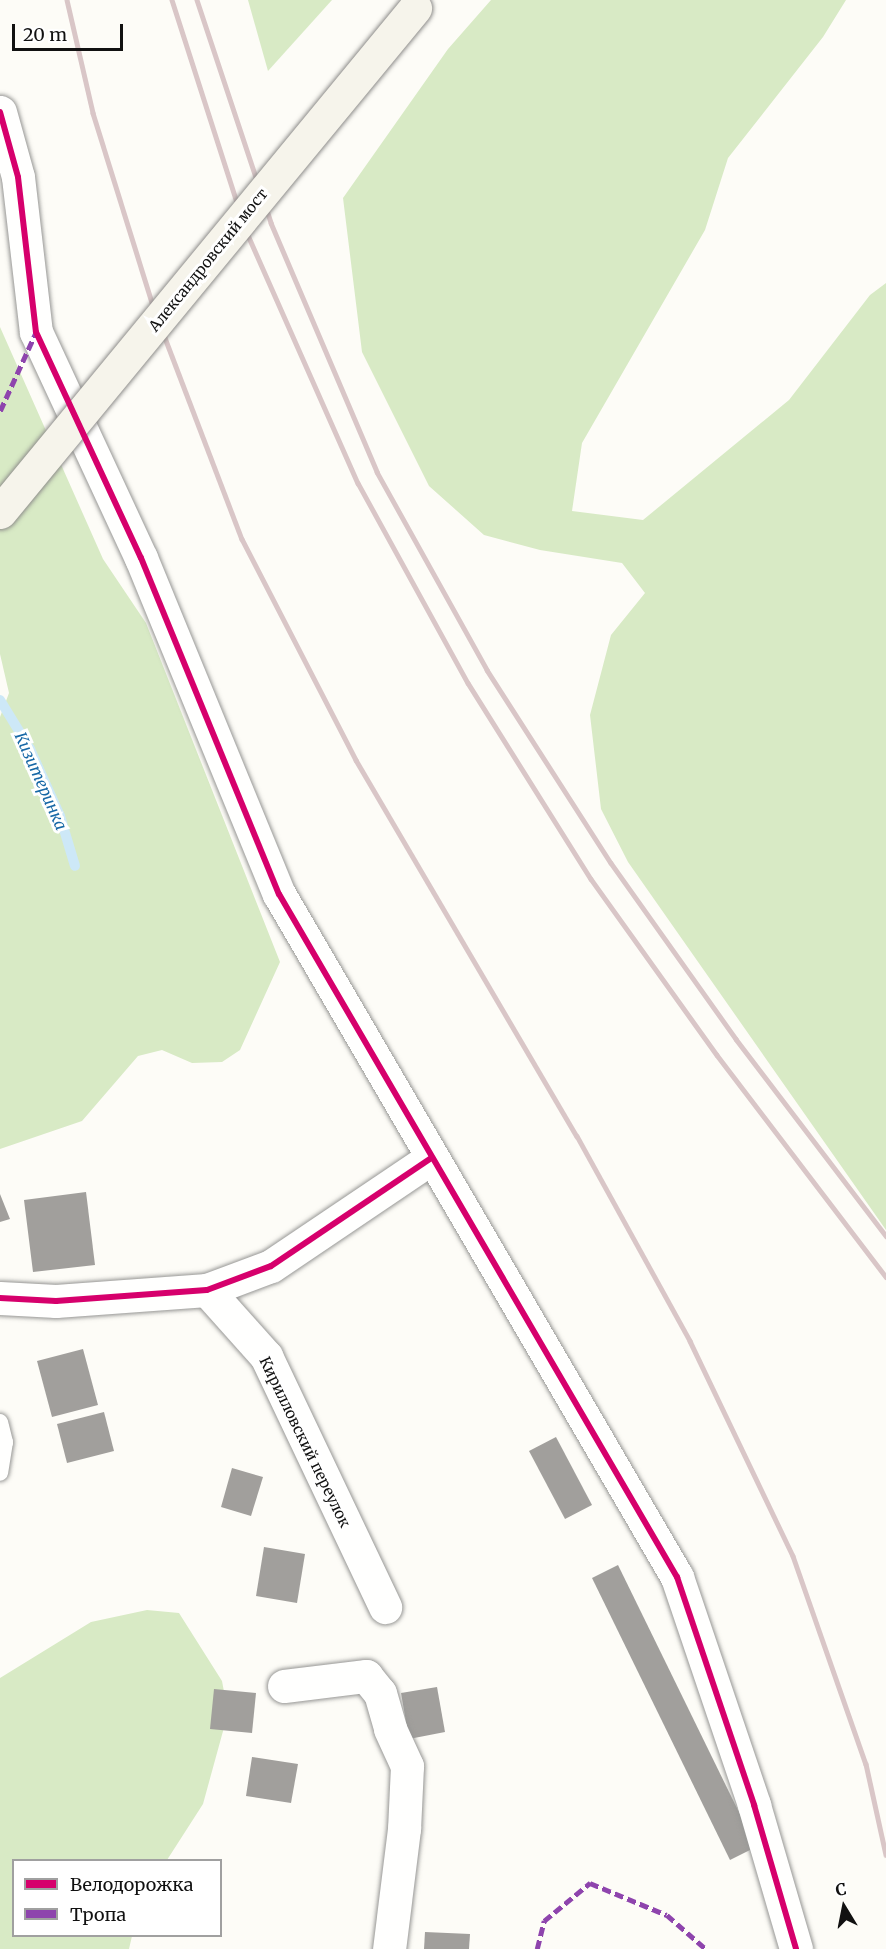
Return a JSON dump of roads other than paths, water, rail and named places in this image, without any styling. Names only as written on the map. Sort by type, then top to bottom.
[{"type":"main road","name":"Александровский мост","points":[[0,512],[415,8]]},
{"type":"street","points":[[0,112],[18,177],[36,332],[141,558],[279,894],[677,1577],[754,1805],[796,1949]]},
{"type":"street","points":[[0,1299],[56,1301],[207,1290],[270,1266],[431,1158]]},
{"type":"street","name":"Кирилловский переулок","points":[[207,1290],[266,1356],[384,1607]]},
{"type":"street","points":[[284,1686],[366,1676],[380,1693],[390,1729],[408,1766],[404,1829],[389,1949]]},
{"type":"lane","points":[[0,1422],[5,1442],[0,1473]]},
{"type":"waterway","name":"Кизитеринка","points":[[0,700],[30,749],[60,816],[75,866]]},
{"type":"railway","points":[[67,0],[93,113],[154,309],[242,539],[356,760],[577,1136],[690,1341],[793,1556],[866,1764],[886,1855]]},
{"type":"railway","points":[[172,0],[247,233],[358,483],[468,683],[591,879],[717,1055],[886,1277]]},
{"type":"railway","points":[[197,0],[271,223],[377,472],[487,670],[611,863],[736,1039],[886,1236]]}]
